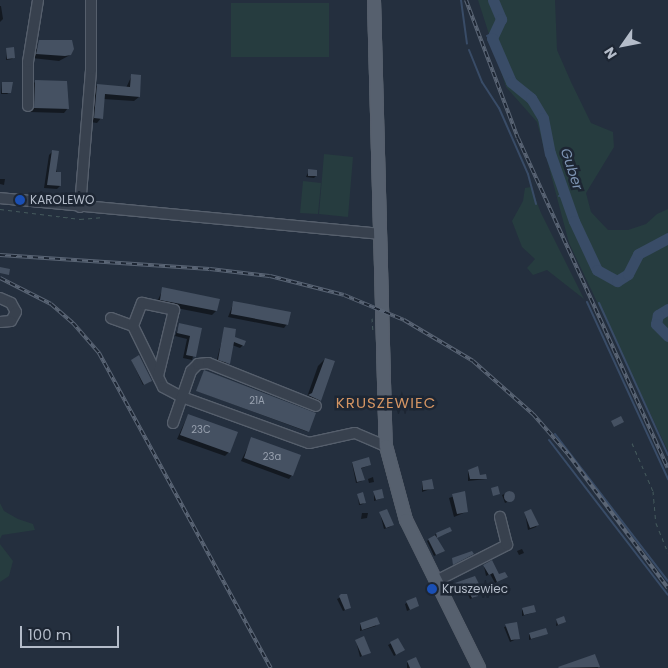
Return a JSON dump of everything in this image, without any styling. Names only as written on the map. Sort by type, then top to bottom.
[{"type":"main road","points":[[374,0],[378,234],[386,446],[399,503],[479,668]]},
{"type":"street","points":[[28,106],[28,62],[38,0]]},
{"type":"street","points":[[80,207],[91,69],[91,0]]},
{"type":"street","points":[[0,198],[378,234]]},
{"type":"street","points":[[0,298],[12,302],[16,312],[11,321],[0,322]]},
{"type":"street","points":[[133,326],[142,303],[174,310],[158,376]]},
{"type":"street","points":[[111,318],[133,326],[164,387],[182,397],[308,443],[355,433],[386,446]]},
{"type":"street","points":[[173,423],[191,370],[198,364],[208,363],[316,406]]},
{"type":"street","points":[[436,581],[507,545],[500,517]]},
{"type":"path","points":[[0,209],[80,219],[110,216]]},
{"type":"path","points":[[632,443],[653,491],[656,523],[668,553]]},
{"type":"green space","points":[[478,0],[555,0],[557,50],[571,82],[591,123],[613,132],[614,147],[586,193],[591,212],[608,230],[628,230],[646,224],[657,214],[668,209],[668,451],[569,243],[537,122],[506,87]]},
{"type":"green space","points":[[231,3],[329,3],[329,57],[231,57]]},
{"type":"green space","points":[[324,154],[353,157],[348,217],[319,214]]},
{"type":"green space","points":[[303,181],[321,183],[318,214],[300,213]]},
{"type":"green space","points":[[531,187],[541,213],[584,299],[547,270],[533,275],[527,268],[535,259],[522,247],[512,221],[523,201],[525,188]]},
{"type":"green space","points":[[0,503],[4,511],[18,519],[33,524],[35,530],[2,535],[0,539]]},
{"type":"green space","points":[[0,544],[13,561],[9,576],[0,582]]},
{"type":"building","points":[[39,40],[72,40],[74,49],[71,55],[65,56],[36,54]]},
{"type":"building","points":[[14,47],[15,58],[7,59],[6,48]]},
{"type":"building","points":[[131,74],[141,75],[140,97],[105,94],[103,119],[94,118],[97,84],[130,87]]},
{"type":"building","points":[[35,80],[67,81],[69,109],[34,108]]},
{"type":"building","points":[[2,82],[13,82],[11,93],[2,93]]},
{"type":"building","points":[[52,150],[59,151],[56,172],[61,172],[61,186],[47,185]]},
{"type":"building","points":[[308,169],[317,170],[317,176],[308,176]]},
{"type":"building","points":[[0,267],[10,269],[9,275],[0,273]]},
{"type":"building","points":[[162,287],[220,299],[217,311],[160,300]]},
{"type":"building","points":[[233,301],[291,312],[288,325],[231,314]]},
{"type":"building","points":[[179,323],[202,328],[196,357],[186,355],[190,336],[177,333]]},
{"type":"building","points":[[224,327],[236,329],[235,337],[246,341],[244,346],[234,342],[230,364],[218,360]]},
{"type":"building","points":[[139,355],[152,381],[144,385],[131,360]]},
{"type":"building","points":[[325,358],[335,361],[321,401],[308,395],[312,393]]},
{"type":"building","points":[[204,370],[316,413],[309,432],[196,391]]},
{"type":"building","points":[[188,414],[238,432],[230,453],[180,435]]},
{"type":"building","points":[[621,416],[624,422],[614,427],[611,421]]},
{"type":"building","points":[[251,437],[301,455],[293,476],[244,458]]},
{"type":"building","points":[[369,457],[371,465],[361,468],[365,480],[357,482],[352,462]]},
{"type":"building","points":[[478,466],[480,475],[486,474],[487,479],[470,479],[468,470]]},
{"type":"building","points":[[432,479],[434,489],[423,490],[422,481]]},
{"type":"building","points":[[498,486],[500,494],[493,496],[491,488]]},
{"type":"building","points":[[382,489],[384,498],[376,500],[373,491]]},
{"type":"building","points":[[465,491],[468,512],[457,514],[452,494]]},
{"type":"building","points":[[507,491],[511,491],[514,496],[513,500],[507,501],[504,498],[504,494]]},
{"type":"building","points":[[363,492],[366,503],[360,504],[357,494]]},
{"type":"building","points":[[387,509],[394,525],[386,528],[379,512]]},
{"type":"building","points":[[531,509],[539,525],[530,528],[524,512]]},
{"type":"building","points":[[450,527],[452,531],[437,538],[436,533]]},
{"type":"building","points":[[435,535],[445,551],[436,555],[428,539]]},
{"type":"building","points":[[472,551],[474,554],[453,565],[452,558]]},
{"type":"building","points":[[492,560],[499,574],[505,572],[508,577],[497,582],[493,573],[489,575],[483,565]]},
{"type":"building","points":[[475,576],[479,584],[476,585],[478,596],[472,598],[466,586],[455,591],[452,584]]},
{"type":"building","points":[[347,594],[351,608],[345,610],[339,596]]},
{"type":"building","points":[[416,597],[419,606],[410,610],[406,601]]},
{"type":"building","points":[[534,605],[536,612],[524,615],[522,608]]},
{"type":"building","points":[[564,616],[566,622],[558,625],[556,619]]},
{"type":"building","points":[[377,617],[380,624],[362,630],[360,623]]},
{"type":"building","points":[[517,622],[520,639],[511,640],[505,624]]},
{"type":"building","points":[[546,628],[548,634],[531,639],[529,633]]},
{"type":"building","points":[[364,636],[371,653],[362,656],[355,640]]},
{"type":"building","points":[[398,638],[405,650],[396,655],[390,642]]},
{"type":"building","points":[[595,654],[600,667],[558,667]]},
{"type":"building","points":[[416,657],[421,668],[410,668],[407,661]]},
{"type":"waterway","points":[[461,0],[467,44]]},
{"type":"waterway","name":"Guber","points":[[493,0],[501,19],[492,38],[511,82],[531,98],[543,118],[550,153],[574,221],[597,270],[617,281],[628,274],[638,254],[668,238]]},
{"type":"waterway","name":"Guber","points":[[487,36],[492,34]]},
{"type":"waterway","points":[[469,50],[482,82],[499,108],[528,174],[536,204]]},
{"type":"waterway","name":"Guber","points":[[559,196],[565,192]]},
{"type":"waterway","points":[[587,302],[668,479]]},
{"type":"waterway","points":[[599,303],[668,455]]},
{"type":"waterway","name":"Guber","points":[[668,309],[658,315],[656,324],[668,336]]},
{"type":"waterway","points":[[555,434],[668,581]]},
{"type":"waterway","points":[[549,440],[668,595]]},
{"type":"railway","points":[[466,0],[518,138],[668,468]]},
{"type":"railway","points":[[0,255],[210,269],[270,276],[344,295],[404,320],[473,361],[533,414],[568,454],[668,588]]},
{"type":"railway","points":[[0,278],[51,304],[73,323],[99,353],[271,668]]},
{"type":"place","name":"KAROLEWO","points":[[20,200]]},
{"type":"place","name":"Kruszewiec","points":[[432,589]]},
{"type":"district","name":"KRUSZEWIEC","points":[[386,403]]}]
